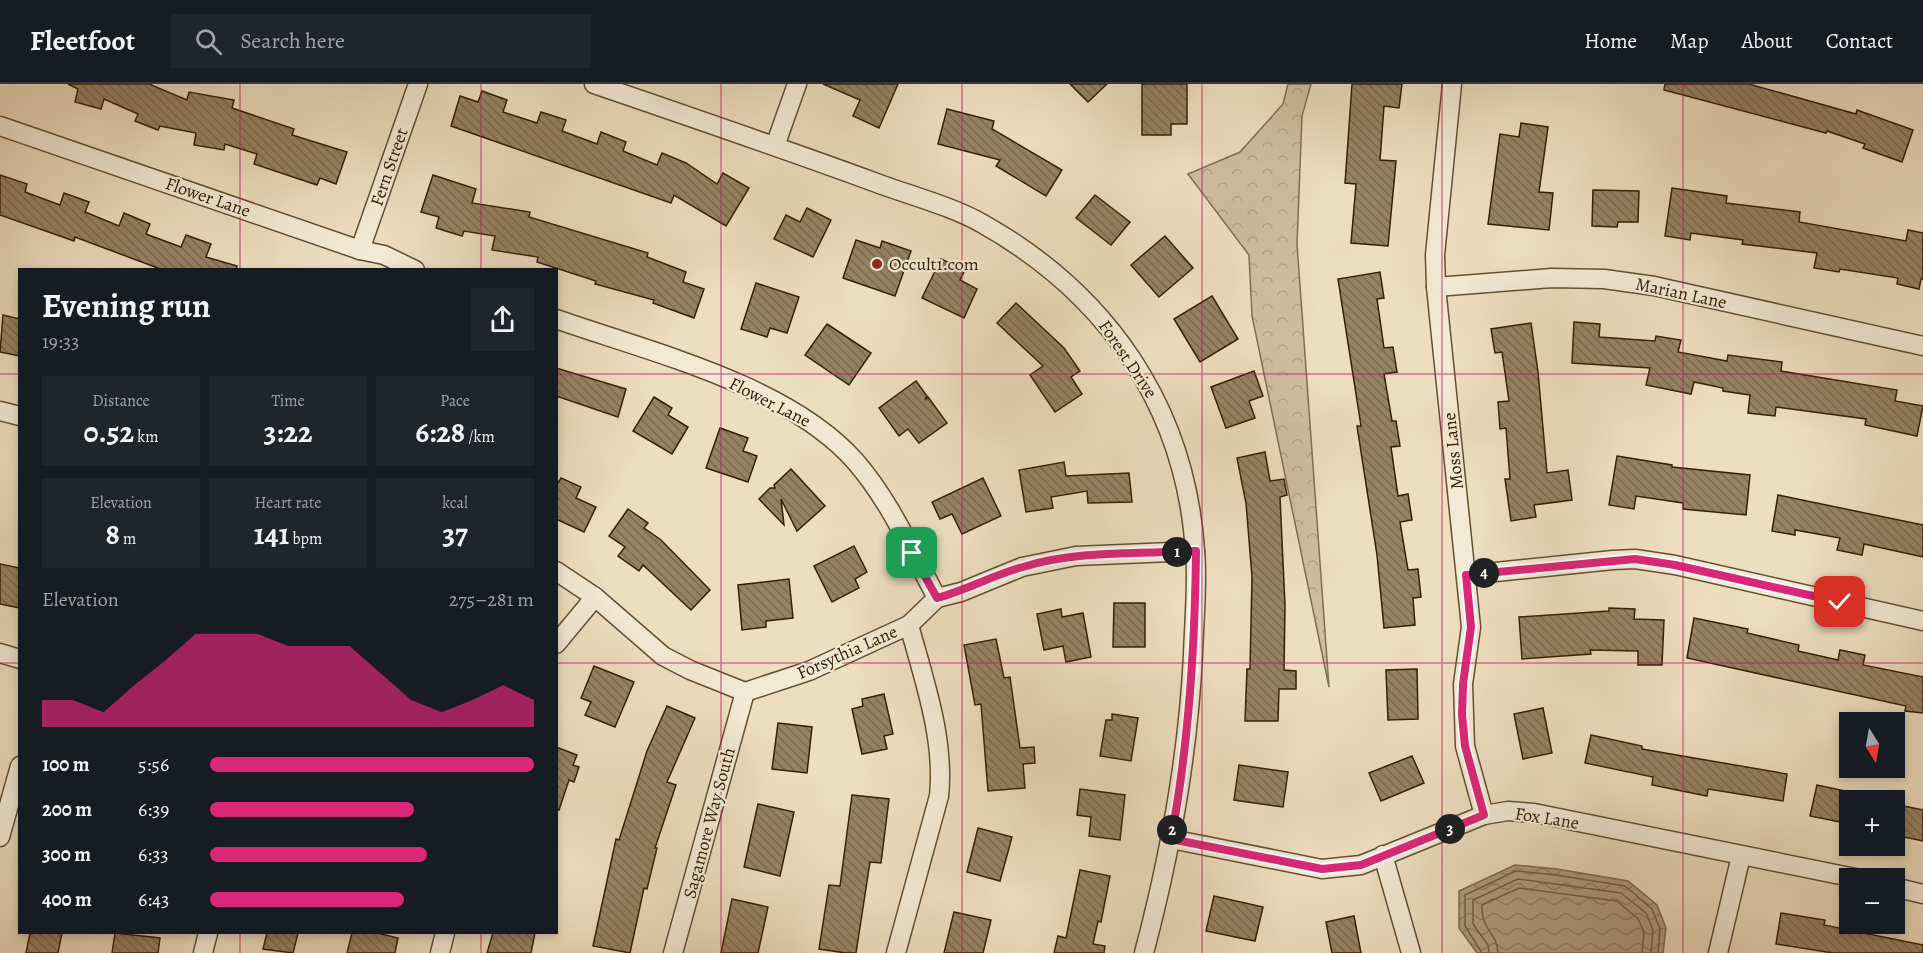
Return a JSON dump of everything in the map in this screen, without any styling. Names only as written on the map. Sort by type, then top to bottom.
[{"type":"street","name":"Fern Street","points":[[360,250],[418,84]]},
{"type":"street","name":"Forest Drive","points":[[594,84],[775,146],[980,221],[1031,252],[1082,295],[1125,347],[1158,402],[1173,440],[1184,479],[1196,551],[1191,689],[1181,783],[1161,889],[1144,953]]},
{"type":"street","points":[[775,146],[797,84]]},
{"type":"street","name":"Moss Lane","points":[[1452,84],[1435,255],[1436,287],[1471,627],[1463,684],[1463,725],[1465,746],[1484,815]]},
{"type":"street","name":"Flower Lane","points":[[0,126],[360,250],[384,255],[411,268]]},
{"type":"street","name":"Marian Lane","points":[[1436,287],[1552,278],[1604,279],[1653,286],[1923,346]]},
{"type":"street","name":"Flower Lane","points":[[558,320],[733,381],[780,403],[818,427],[855,461],[888,507],[937,598]]},
{"type":"street","points":[[0,411],[18,416]]},
{"type":"street","name":"Forsythia Lane","points":[[745,692],[808,671],[909,625],[937,598],[960,592],[1022,567],[1076,556],[1196,551]]},
{"type":"street","points":[[1466,575],[1635,559],[1675,565],[1923,621]]},
{"type":"street","points":[[558,573],[595,597],[663,656],[690,670],[745,692]]},
{"type":"street","points":[[558,642],[595,597]]},
{"type":"street","points":[[896,953],[939,796],[941,777],[938,746],[909,625]]},
{"type":"street","points":[[0,653],[18,658]]},
{"type":"street","name":"Sagamore Way South","points":[[673,953],[745,692]]},
{"type":"street","points":[[0,837],[18,773]]},
{"type":"street","name":"Fox Lane","points":[[1171,839],[1322,869],[1361,865],[1484,815],[1508,811],[1534,813],[1839,875]]},
{"type":"street","points":[[1383,855],[1411,953]]},
{"type":"street","points":[[1718,953],[1741,856]]},
{"type":"street","points":[[1905,890],[1923,894]]},
{"type":"street","points":[[203,953],[208,934]]},
{"type":"street","points":[[440,953],[445,934]]},
{"type":"green space","points":[[1288,84],[1311,84],[1302,116],[1297,244],[1329,687],[1252,316],[1249,255],[1188,174],[1240,152],[1283,104]]},
{"type":"water","points":[[1515,865],[1557,869],[1628,881],[1657,905],[1666,928],[1663,953],[1477,953],[1459,928],[1459,891]]},
{"type":"building","points":[[68,84],[149,84],[187,100],[189,92],[234,100],[232,108],[294,129],[292,135],[347,152],[336,184],[320,178],[317,185],[254,164],[257,154],[225,144],[224,150],[194,145],[196,133],[160,126],[158,130],[135,121],[138,114],[104,99],[101,109],[75,102],[78,89]]},
{"type":"building","points":[[823,84],[898,84],[879,128],[853,116],[860,100]]},
{"type":"building","points":[[1070,84],[1107,84],[1088,102]]},
{"type":"building","points":[[1142,84],[1187,84],[1187,124],[1171,124],[1171,135],[1142,135]]},
{"type":"building","points":[[1352,84],[1402,84],[1399,108],[1384,106],[1380,160],[1396,161],[1388,246],[1351,243],[1356,184],[1345,183]]},
{"type":"building","points":[[1665,84],[1749,84],[1856,114],[1857,110],[1913,130],[1902,162],[1863,148],[1865,144],[1827,131],[1826,133],[1664,90]]},
{"type":"building","points":[[482,91],[507,100],[503,112],[537,123],[541,112],[566,120],[562,131],[597,144],[601,132],[626,142],[623,151],[657,165],[662,153],[686,163],[717,184],[723,173],[749,188],[726,226],[674,195],[671,203],[451,126],[460,96],[478,102]]},
{"type":"building","points":[[947,109],[994,121],[992,129],[1062,170],[1046,196],[996,166],[1000,160],[938,144]]},
{"type":"building","points":[[1521,123],[1548,127],[1539,192],[1553,193],[1549,230],[1488,224],[1500,134],[1519,137]]},
{"type":"building","points":[[0,175],[27,184],[25,192],[60,205],[64,193],[89,202],[85,212],[119,226],[124,213],[150,224],[146,234],[181,247],[186,235],[211,244],[206,257],[237,266],[236,268],[158,268],[75,237],[74,241],[0,215]]},
{"type":"building","points":[[433,175],[476,189],[472,203],[530,212],[529,217],[648,253],[647,257],[686,272],[683,282],[704,289],[694,318],[653,303],[654,300],[595,284],[596,281],[537,262],[538,257],[492,250],[495,236],[464,231],[462,236],[436,228],[439,217],[421,212]]},
{"type":"building","points":[[1672,188],[1727,196],[1726,203],[1800,212],[1799,222],[1906,241],[1908,230],[1923,233],[1923,279],[1921,279],[1919,289],[1897,284],[1898,278],[1840,269],[1839,272],[1814,268],[1817,253],[1742,244],[1743,240],[1691,233],[1690,240],[1665,236]]},
{"type":"building","points":[[1593,190],[1639,191],[1638,222],[1618,222],[1617,227],[1592,226]]},
{"type":"building","points":[[1095,195],[1130,222],[1111,245],[1076,218]]},
{"type":"building","points":[[807,208],[831,220],[813,257],[774,239],[786,215],[800,222]]},
{"type":"building","points":[[1165,236],[1193,268],[1159,297],[1131,265]]},
{"type":"building","name":"Occult1.com","points":[[856,240],[880,248],[882,241],[911,251],[895,296],[843,278]]},
{"type":"building","points":[[941,259],[965,270],[960,280],[977,289],[964,318],[922,298]]},
{"type":"building","points":[[1380,272],[1384,298],[1377,299],[1384,348],[1393,347],[1397,372],[1384,374],[1392,421],[1396,421],[1400,446],[1391,447],[1398,496],[1408,494],[1412,520],[1400,522],[1408,570],[1418,569],[1421,597],[1413,598],[1415,625],[1384,628],[1377,555],[1357,426],[1361,426],[1338,279]]},
{"type":"building","points":[[756,283],[799,297],[787,333],[770,328],[767,337],[741,329]]},
{"type":"building","points":[[1212,296],[1238,339],[1200,362],[1174,319]]},
{"type":"building","points":[[1016,303],[1064,348],[1080,371],[1071,377],[1082,394],[1055,412],[1030,375],[1043,366],[997,323]]},
{"type":"building","points":[[3,315],[18,319],[18,356],[0,352]]},
{"type":"building","points":[[1574,322],[1600,324],[1599,337],[1655,341],[1656,336],[1681,340],[1678,352],[1727,361],[1728,355],[1782,362],[1781,371],[1897,390],[1895,401],[1923,406],[1917,436],[1865,425],[1866,419],[1776,407],[1775,416],[1748,413],[1750,395],[1723,391],[1723,388],[1694,382],[1691,394],[1646,385],[1650,368],[1572,363]]},
{"type":"building","points":[[1531,323],[1547,473],[1568,470],[1572,500],[1534,505],[1536,517],[1511,521],[1505,479],[1510,479],[1506,428],[1500,429],[1498,402],[1509,401],[1502,352],[1495,353],[1491,329]]},
{"type":"building","points":[[827,324],[871,353],[849,385],[805,355]]},
{"type":"building","points":[[558,369],[626,389],[618,417],[558,397]]},
{"type":"building","points":[[1254,371],[1263,396],[1249,401],[1255,418],[1226,428],[1211,387]]},
{"type":"building","points":[[916,381],[927,396],[925,400],[928,397],[947,423],[919,443],[908,429],[899,436],[879,408]]},
{"type":"building","points":[[654,397],[672,408],[668,415],[688,427],[672,454],[633,431]]},
{"type":"building","points":[[720,428],[748,438],[743,451],[757,456],[748,482],[706,468]]},
{"type":"building","points":[[1265,452],[1270,481],[1284,479],[1287,495],[1280,497],[1285,605],[1284,670],[1296,671],[1296,689],[1279,689],[1278,721],[1245,721],[1247,669],[1250,669],[1252,577],[1246,503],[1237,458]]},
{"type":"building","points":[[1617,456],[1672,465],[1672,467],[1750,475],[1746,515],[1683,509],[1683,503],[1636,496],[1634,509],[1609,505]]},
{"type":"building","points":[[1064,462],[1066,476],[1129,473],[1132,502],[1088,503],[1087,491],[1051,497],[1053,508],[1026,512],[1019,470]]},
{"type":"building","points":[[791,469],[825,506],[797,531],[781,499],[784,525],[759,499],[770,488],[775,488],[774,485]]},
{"type":"building","points":[[561,478],[581,487],[576,498],[596,507],[584,532],[558,520],[558,483]]},
{"type":"building","points":[[983,478],[1001,516],[962,534],[952,514],[940,519],[932,502]]},
{"type":"building","points":[[1778,495],[1923,525],[1923,557],[1864,544],[1862,555],[1837,550],[1840,538],[1795,530],[1795,535],[1772,531]]},
{"type":"building","points":[[628,509],[648,523],[644,528],[661,540],[710,590],[691,610],[643,565],[639,571],[618,556],[625,547],[609,536]]},
{"type":"building","points":[[854,546],[867,572],[855,579],[859,588],[832,602],[814,566]]},
{"type":"building","points":[[0,564],[18,568],[18,608],[0,604]]},
{"type":"building","points":[[789,579],[793,618],[766,621],[766,627],[742,630],[738,585]]},
{"type":"building","points":[[1114,603],[1145,603],[1145,647],[1113,647]]},
{"type":"building","points":[[1609,608],[1635,609],[1634,619],[1664,620],[1662,665],[1638,665],[1638,651],[1590,650],[1591,654],[1522,659],[1519,617],[1609,611]]},
{"type":"building","points":[[1061,609],[1062,617],[1083,613],[1091,657],[1066,662],[1063,646],[1044,650],[1037,614]]},
{"type":"building","points":[[1694,618],[1748,629],[1747,633],[1799,645],[1798,651],[1838,660],[1840,650],[1865,655],[1863,665],[1923,677],[1923,713],[1905,711],[1906,706],[1687,658]]},
{"type":"building","points":[[996,639],[1004,678],[1010,677],[1020,748],[1034,747],[1035,763],[1023,764],[1025,788],[988,791],[981,704],[975,705],[964,645]]},
{"type":"building","points":[[594,666],[634,682],[615,727],[585,715],[591,702],[581,698]]},
{"type":"building","points":[[1417,669],[1418,719],[1388,720],[1386,670]]},
{"type":"building","points":[[884,694],[893,734],[884,736],[887,749],[862,754],[852,709],[863,706],[862,699]]},
{"type":"building","points":[[667,706],[695,718],[667,782],[676,785],[655,848],[657,848],[647,889],[644,888],[630,953],[593,946],[616,839],[619,840],[647,751]]},
{"type":"building","points":[[1543,708],[1552,753],[1523,759],[1514,714]]},
{"type":"building","points":[[1112,714],[1138,718],[1131,761],[1100,756],[1106,720],[1112,720]]},
{"type":"building","points":[[778,723],[812,727],[807,773],[772,769]]},
{"type":"building","points":[[1591,735],[1642,746],[1642,749],[1787,774],[1783,801],[1708,789],[1707,796],[1652,785],[1653,777],[1585,763]]},
{"type":"building","points":[[558,748],[577,755],[573,765],[579,767],[574,782],[569,780],[559,810]]},
{"type":"building","points":[[1412,756],[1424,783],[1381,801],[1369,773]]},
{"type":"building","points":[[1239,765],[1288,772],[1283,807],[1234,800]]},
{"type":"building","points":[[1817,785],[1841,790],[1839,822],[1810,816]]},
{"type":"building","points":[[1080,789],[1125,795],[1120,840],[1089,836],[1091,817],[1077,815]]},
{"type":"building","points":[[852,795],[889,799],[881,863],[870,862],[856,953],[846,953],[819,949],[829,885],[840,886]]},
{"type":"building","points":[[758,804],[794,812],[780,876],[744,867]]},
{"type":"building","points":[[1905,806],[1923,810],[1923,841],[1905,837]]},
{"type":"building","points":[[978,828],[1012,837],[1000,881],[967,872]]},
{"type":"building","points":[[1080,870],[1110,876],[1101,922],[1098,921],[1093,944],[1105,946],[1104,953],[1054,953],[1058,936],[1066,938]]},
{"type":"building","points":[[1214,896],[1263,907],[1255,941],[1206,931]]},
{"type":"building","points":[[732,899],[768,907],[758,953],[721,953]]},
{"type":"building","points":[[954,912],[991,920],[983,953],[944,953]]},
{"type":"building","points":[[1781,913],[1825,920],[1824,925],[1839,928],[1839,934],[1869,934],[1923,945],[1923,953],[1833,953],[1776,944]]},
{"type":"building","points":[[1354,916],[1361,953],[1332,953],[1326,922]]},
{"type":"building","points":[[30,934],[62,934],[58,953],[26,953]]},
{"type":"building","points":[[115,934],[160,938],[158,953],[112,953]]},
{"type":"building","points":[[267,934],[298,934],[293,953],[263,949]]},
{"type":"building","points":[[352,934],[381,934],[398,938],[395,953],[347,953]]},
{"type":"building","points":[[493,934],[535,934],[531,953],[487,953]]},
{"type":"place","name":"Occult1.com","points":[[877,264]]},
{"type":"route","points":[[912,553],[937,598],[960,592],[1022,567],[1076,556],[1196,551],[1191,689],[1181,783],[1171,839],[1322,869],[1361,865],[1484,815],[1465,746],[1462,715],[1463,684],[1471,627],[1466,575],[1635,559],[1675,565],[1840,602]]}]
